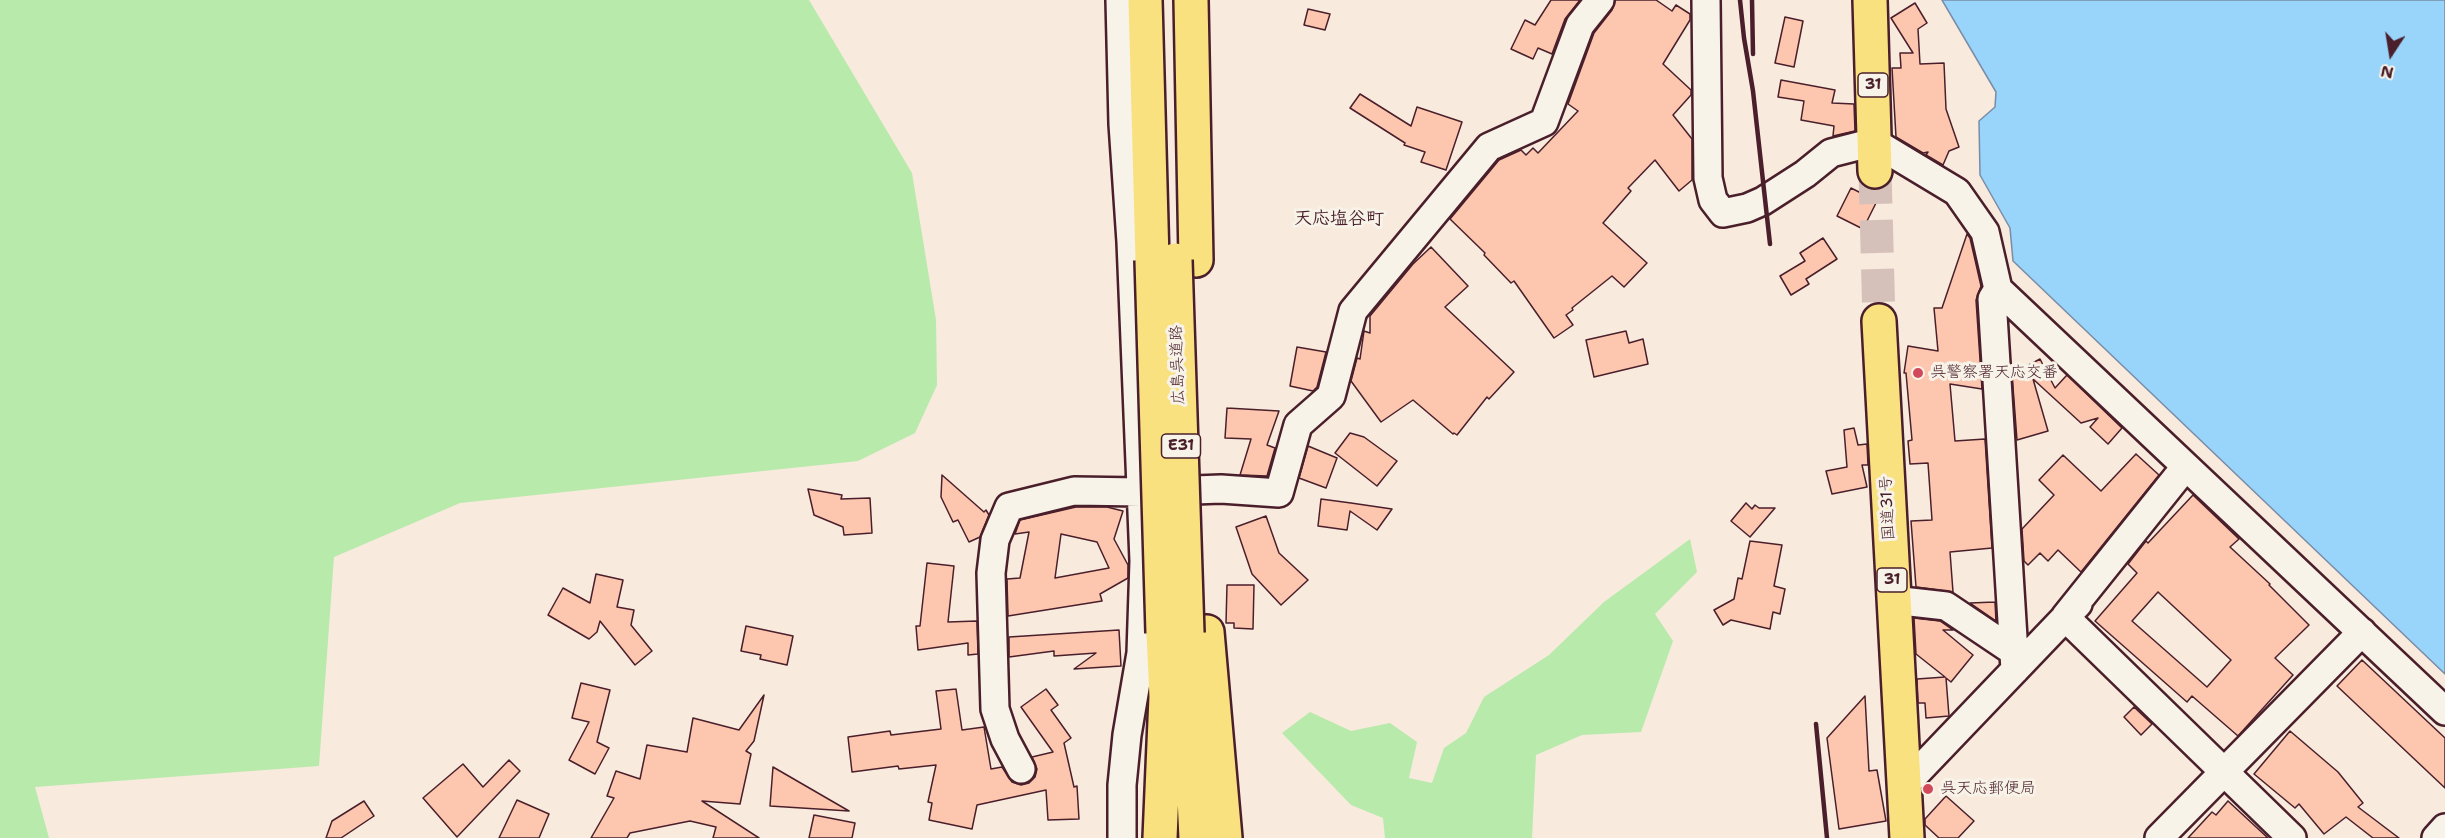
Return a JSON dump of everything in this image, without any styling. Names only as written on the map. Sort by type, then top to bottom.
[{"type":"highway","points":[[1145,0],[1174,260],[1186,633],[1226,838]]},
{"type":"highway","points":[[1168,0],[1186,633],[1196,838]]},
{"type":"highway","points":[[1174,260],[1191,0]]},
{"type":"highway","name":"31","points":[[1870,0],[1875,156]]},
{"type":"highway","name":"国道31号","points":[[1879,321],[1903,787],[1909,836]]},
{"type":"highway","points":[[1160,838],[1166,697],[1186,633]]},
{"type":"street","points":[[1120,0],[1123,124],[1131,242],[1144,561],[1141,653],[1127,735],[1122,785],[1122,838]]},
{"type":"street","points":[[1021,769],[1005,739],[995,709],[991,573],[995,540],[1009,507],[1074,491],[1141,492],[1221,489],[1279,493],[1298,425],[1331,396],[1353,311],[1489,147],[1544,122],[1580,25],[1600,0]]},
{"type":"street","points":[[1706,0],[1708,178],[1713,200],[1723,213],[1747,208],[1763,201],[1805,174],[1831,153],[1875,156],[1957,192],[1985,232],[1998,288],[2191,475],[2445,711]]},
{"type":"street","points":[[1998,288],[1992,298],[2014,661]]},
{"type":"street","points":[[1903,787],[2014,661],[2065,617],[2191,475]]},
{"type":"street","points":[[1893,600],[1946,606],[2014,661]]},
{"type":"street","points":[[2065,617],[2292,838]]},
{"type":"street","points":[[2159,838],[2362,632]]},
{"type":"street","points":[[2436,838],[2445,828]]},
{"type":"green space","points":[[0,0],[809,0],[912,173],[936,320],[937,385],[915,433],[858,461],[460,503],[334,557],[319,766],[35,787],[49,838],[0,838]]},
{"type":"green space","points":[[1690,539],[1697,572],[1655,614],[1673,641],[1641,732],[1582,735],[1536,755],[1532,838],[1385,838],[1383,818],[1351,805],[1282,733],[1310,712],[1351,731],[1390,723],[1417,742],[1409,778],[1432,783],[1444,748],[1466,733],[1484,697],[1549,655],[1604,602]]},
{"type":"water","points":[[1942,0],[2445,0],[2445,674],[2013,261],[2010,228],[1980,175],[1979,121],[1995,107],[1996,92]]},
{"type":"building","points":[[1551,0],[1580,0],[1565,19],[1552,54],[1538,48],[1533,59],[1511,49],[1525,20],[1535,25]]},
{"type":"building","points":[[1615,0],[1656,0],[1672,11],[1676,5],[1690,14],[1690,20],[1663,64],[1691,90],[1691,95],[1673,115],[1692,139],[1692,180],[1679,191],[1655,160],[1628,188],[1631,191],[1603,223],[1647,263],[1624,287],[1612,276],[1572,308],[1573,310],[1566,315],[1573,325],[1554,338],[1514,281],[1511,283],[1484,255],[1485,253],[1450,219],[1499,160],[1521,150],[1526,155],[1533,148],[1538,153],[1578,111],[1568,104],[1594,33],[1612,10]]},
{"type":"building","points":[[1915,3],[1927,23],[1918,29],[1920,64],[1944,63],[1946,109],[1959,147],[1949,151],[1943,165],[1926,155],[1928,152],[1923,153],[1896,137],[1892,68],[1901,68],[1900,53],[1913,53],[1891,18]]},
{"type":"building","points":[[1308,9],[1330,14],[1325,30],[1304,25]]},
{"type":"building","points":[[1785,17],[1803,21],[1794,67],[1775,63]]},
{"type":"building","points":[[1781,80],[1835,90],[1832,103],[1854,104],[1855,131],[1833,136],[1834,126],[1801,120],[1804,101],[1778,97]]},
{"type":"building","points":[[1360,94],[1411,126],[1417,107],[1462,122],[1446,170],[1421,162],[1425,152],[1404,145],[1405,143],[1350,108]]},
{"type":"building","points":[[1851,188],[1877,201],[1863,229],[1837,216]]},
{"type":"building","points":[[1967,234],[1970,238],[1981,286],[1976,300],[1982,389],[1950,384],[1955,441],[1985,439],[1992,548],[1950,552],[1953,592],[1916,587],[1911,521],[1932,520],[1928,463],[1910,464],[1908,441],[1912,440],[1906,373],[1904,373],[1908,346],[1938,351],[1934,308],[1942,308]]},
{"type":"building","points":[[1823,238],[1837,259],[1806,279],[1809,284],[1791,295],[1780,276],[1805,261],[1800,253]]},
{"type":"building","points":[[1431,247],[1468,286],[1445,307],[1514,372],[1489,399],[1487,397],[1457,435],[1413,400],[1381,422],[1351,381],[1357,358],[1360,359],[1364,331],[1370,333],[1370,316],[1413,264]]},
{"type":"building","points":[[1626,331],[1629,343],[1643,339],[1648,364],[1594,377],[1586,340]]},
{"type":"building","points":[[1297,347],[1326,352],[1317,387],[1313,391],[1290,386]]},
{"type":"building","points":[[2040,359],[2055,388],[2067,375],[2122,428],[2108,444],[2090,427],[2098,418],[2081,423],[2033,379],[2048,431],[2017,440],[2012,374]]},
{"type":"building","points":[[1227,408],[1279,411],[1267,445],[1275,448],[1267,476],[1240,475],[1251,439],[1225,438]]},
{"type":"building","points":[[1854,428],[1858,445],[1867,444],[1868,465],[1862,465],[1867,487],[1832,494],[1826,471],[1847,467],[1844,430]]},
{"type":"building","points":[[1350,433],[1364,437],[1397,461],[1377,486],[1335,453]]},
{"type":"building","points":[[1308,446],[1337,458],[1326,488],[1299,478]]},
{"type":"building","points":[[2136,454],[2159,475],[2081,572],[2058,550],[2048,561],[2040,553],[2028,565],[2024,561],[2022,529],[2054,495],[2039,480],[2063,455],[2101,491]]},
{"type":"building","points":[[942,475],[984,512],[986,510],[989,515],[980,537],[969,542],[958,520],[953,522],[941,497]]},
{"type":"building","points":[[808,489],[842,495],[841,499],[870,498],[872,533],[844,535],[843,527],[814,515]]},
{"type":"building","points":[[2193,495],[2239,539],[2230,547],[2309,625],[2275,658],[2293,675],[2238,736],[2192,696],[2187,702],[2095,621],[2137,573],[2128,564],[2146,541],[2148,543]],"holes":[[[2158,592],[2231,660],[2207,687],[2132,621]]]},
{"type":"building","points":[[1321,499],[1392,509],[1377,530],[1350,511],[1347,530],[1318,526]]},
{"type":"building","points":[[1746,503],[1752,509],[1755,505],[1759,508],[1775,508],[1750,537],[1731,521]]},
{"type":"building","points":[[1076,507],[1107,507],[1123,511],[1114,539],[1128,565],[1128,578],[1100,594],[1102,601],[1008,616],[1007,579],[1020,578],[1029,532],[1015,534],[1020,520]],"holes":[[[1061,534],[1097,542],[1109,568],[1055,578]]]},
{"type":"building","points":[[1266,516],[1279,553],[1308,580],[1281,605],[1252,574],[1236,527]]},
{"type":"building","points":[[1750,541],[1782,545],[1774,586],[1785,589],[1780,614],[1773,612],[1770,629],[1731,620],[1723,625],[1714,610],[1734,599],[1738,578],[1742,579]]},
{"type":"building","points":[[927,563],[954,566],[948,622],[977,621],[978,654],[968,655],[968,643],[918,650],[916,626],[920,626]]},
{"type":"building","points":[[596,574],[623,580],[617,607],[634,610],[631,625],[652,651],[635,665],[600,621],[597,632],[589,639],[548,615],[563,588],[590,603]]},
{"type":"building","points":[[1227,585],[1254,585],[1253,629],[1234,628],[1234,623],[1226,623]]},
{"type":"building","points":[[1995,602],[1996,621],[1970,603]]},
{"type":"building","points":[[1914,618],[1940,621],[1953,630],[1943,630],[1973,655],[1951,682],[1946,678],[1949,716],[1926,718],[1925,703],[1918,703],[1917,679],[1945,677],[1916,654]]},
{"type":"building","points":[[746,626],[793,636],[787,665],[760,659],[761,655],[741,651]]},
{"type":"building","points":[[1119,630],[1121,666],[1074,669],[1096,653],[1054,656],[1054,651],[1009,657],[1009,637]]},
{"type":"building","points":[[2362,660],[2445,738],[2445,788],[2337,686]]},
{"type":"building","points":[[581,683],[610,690],[597,742],[609,748],[595,774],[569,760],[589,722],[572,718]]},
{"type":"building","points":[[956,689],[962,730],[984,727],[991,769],[1002,767],[1012,782],[1021,785],[1029,783],[1035,777],[1037,769],[1032,757],[1053,752],[1021,707],[1046,689],[1058,705],[1051,710],[1071,738],[1064,743],[1074,787],[1077,786],[1079,819],[1048,820],[1046,790],[977,805],[972,829],[929,820],[932,803],[928,802],[936,765],[899,769],[898,766],[852,772],[848,737],[890,731],[891,735],[941,729],[936,691]]},
{"type":"building","points":[[764,695],[754,741],[746,751],[751,754],[740,804],[702,801],[759,838],[713,838],[716,827],[690,821],[630,833],[627,838],[591,838],[614,798],[607,796],[616,771],[640,779],[647,745],[687,752],[693,718],[739,730]]},
{"type":"building","points":[[1865,696],[1869,771],[1877,770],[1886,821],[1839,829],[1827,738]]},
{"type":"building","points":[[2134,707],[2152,724],[2141,735],[2124,717]]},
{"type":"building","points":[[2290,731],[2338,772],[2363,803],[2358,807],[2399,838],[2373,838],[2346,817],[2324,834],[2299,804],[2295,808],[2254,774]]},
{"type":"building","points":[[509,760],[520,771],[457,837],[423,798],[463,764],[483,787]]},
{"type":"building","points":[[773,767],[849,811],[770,806]]},
{"type":"building","points":[[1946,796],[1974,821],[1958,838],[1939,838],[1925,825],[1925,819]]},
{"type":"building","points":[[517,800],[549,814],[539,838],[499,838]]},
{"type":"building","points":[[364,801],[374,816],[341,838],[326,838],[332,821]]},
{"type":"building","points":[[2228,801],[2268,838],[2188,838],[2212,812],[2216,815]]},
{"type":"building","points":[[814,815],[855,823],[852,838],[809,838]]},
{"type":"tunnel","points":[[1875,171],[1879,321]]},
{"type":"railway","points":[[1740,0],[1770,244]]},
{"type":"railway","points":[[1752,0],[1753,54]]},
{"type":"railway","points":[[1816,724],[1827,838]]},
{"type":"place","name":"呉警察署天応交番","points":[[1918,373]]},
{"type":"place","name":"呉天応郵便局","points":[[1928,789]]},
{"type":"district","name":"天応塩谷町","points":[[1339,219]]}]
